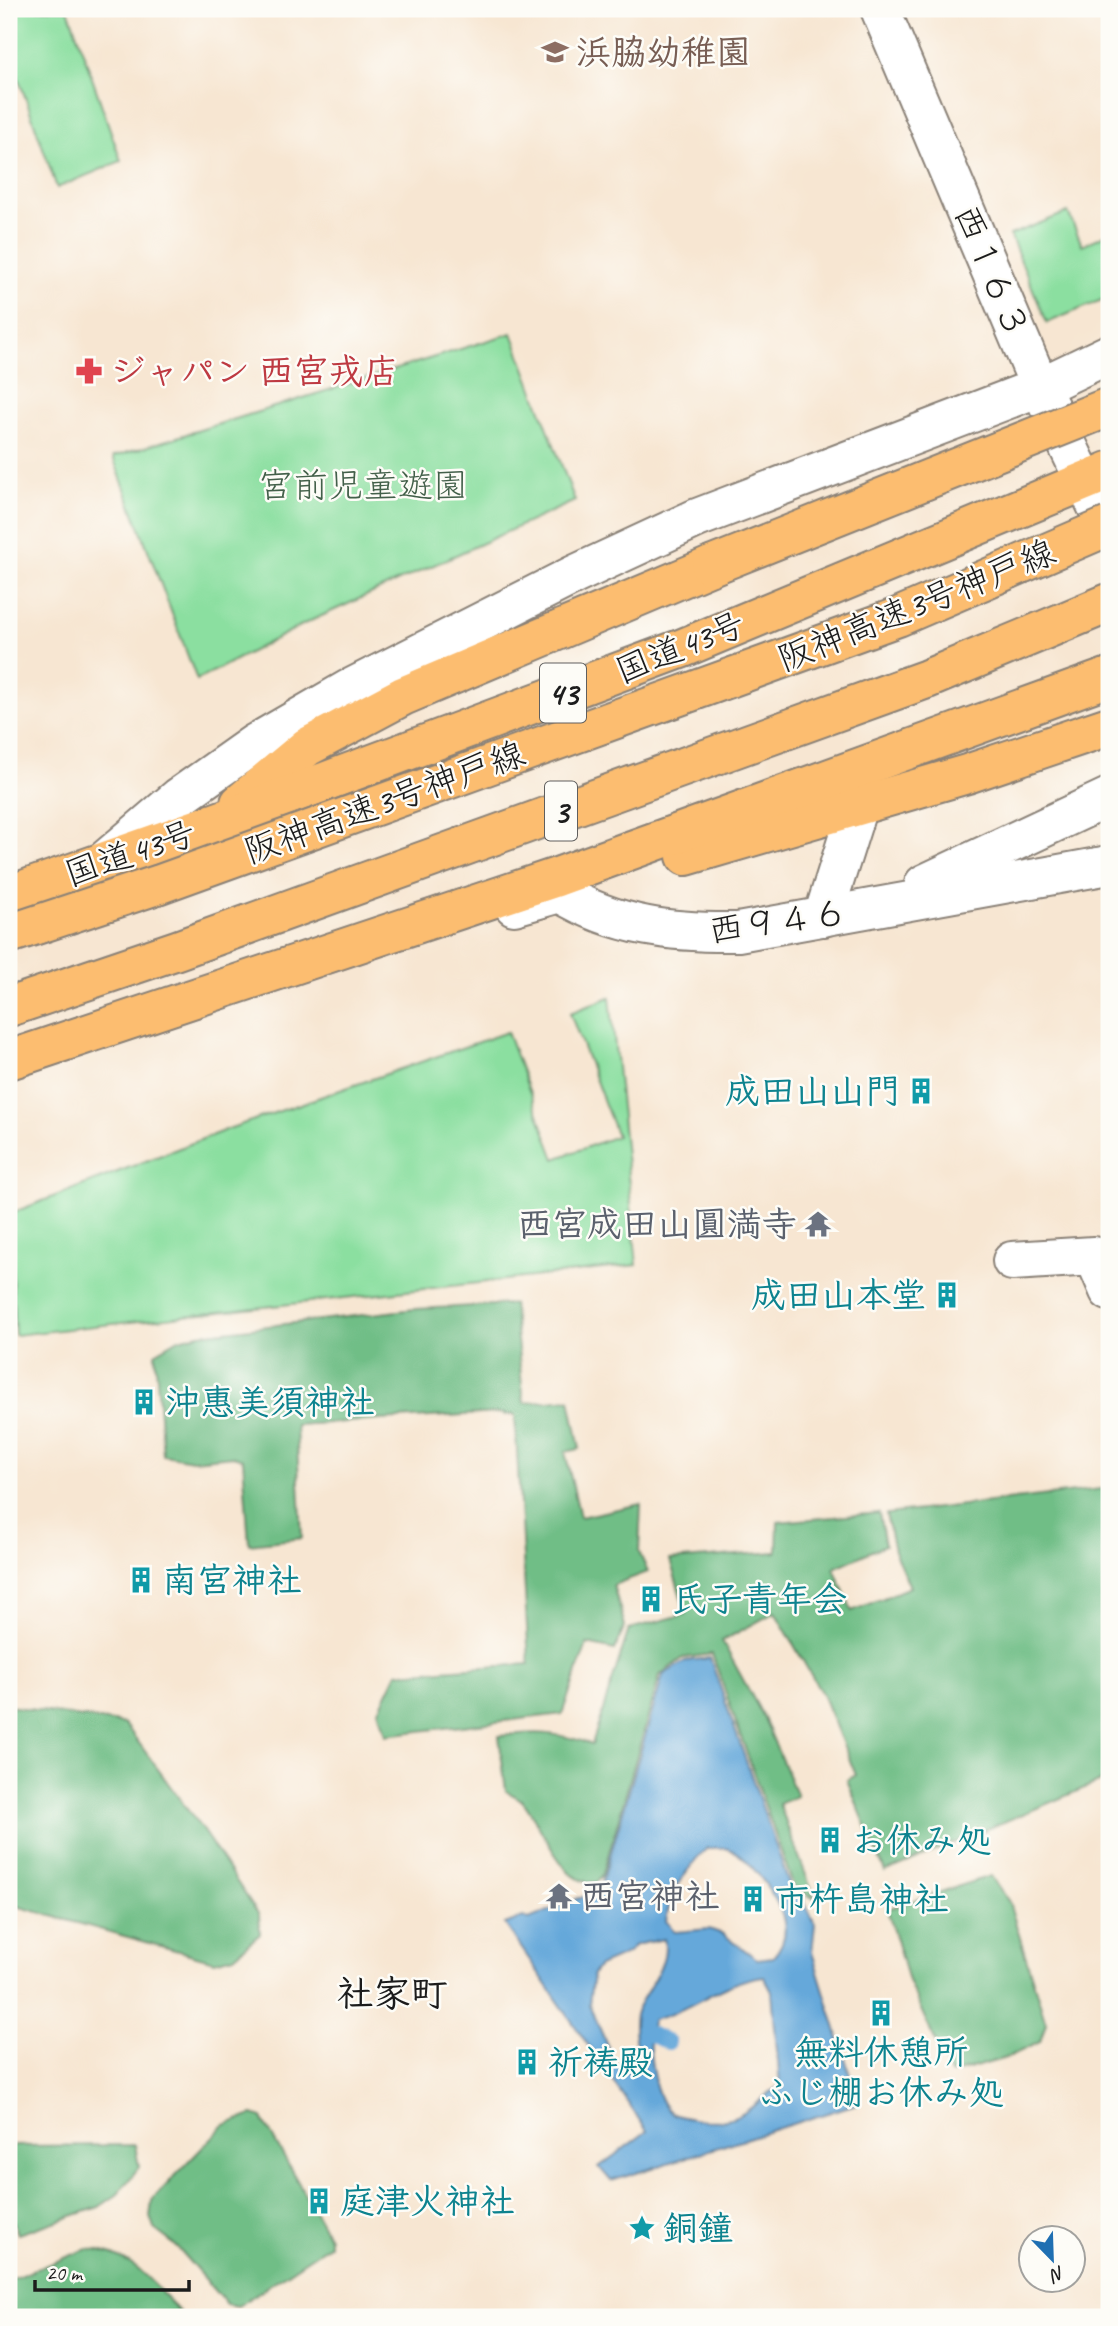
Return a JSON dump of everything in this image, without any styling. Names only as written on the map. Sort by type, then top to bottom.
[{"type":"highway","points":[[217,822],[307,747],[403,696],[711,566],[1109,407]]},
{"type":"highway","name":"国道43号","points":[[9,895],[217,822],[682,648],[1097,476]]},
{"type":"highway","name":"阪神高速3号神戸線","points":[[9,934],[160,884],[898,617],[1109,526]]},
{"type":"highway","name":"阪神高速3号神戸線","points":[[9,1007],[177,950],[927,679],[1109,603]]},
{"type":"highway","points":[[9,1060],[557,877],[1109,677]]},
{"type":"highway","points":[[560,894],[967,774],[1108,727]]},
{"type":"street","name":"西１６３","points":[[880,9],[1040,387],[1097,476],[1109,532]]},
{"type":"street","points":[[101,863],[190,789],[254,744],[349,689],[574,575],[697,518],[1040,387],[1109,354]]},
{"type":"street","points":[[874,907],[1109,797]]},
{"type":"street","points":[[823,916],[858,806]]},
{"type":"street","name":"西９４６","points":[[560,894],[584,908],[641,927],[690,933],[738,932],[1109,865]]},
{"type":"street","points":[[292,966],[560,894]]},
{"type":"street","points":[[1012,1261],[1094,1256],[1109,1292]]},
{"type":"green space","points":[[9,9],[68,9],[121,161],[57,188],[9,51]]},
{"type":"green space","points":[[1068,212],[1082,245],[1109,233],[1109,297],[1047,323],[1010,235]]},
{"type":"green space","name":"宮前児童遊園","points":[[512,333],[575,501],[306,623],[197,680],[113,457]]},
{"type":"green space","points":[[610,997],[637,1265],[15,1335],[9,1214],[231,1128],[507,1032],[555,1159],[617,1136],[570,1013]]},
{"type":"green space","points":[[513,1304],[524,1403],[570,1399],[580,1449],[565,1452],[580,1517],[641,1504],[639,1552],[648,1572],[613,1585],[625,1626],[615,1650],[587,1644],[562,1714],[386,1735],[379,1710],[397,1673],[529,1664],[515,1415],[498,1413],[296,1425],[302,1538],[249,1544],[243,1459],[233,1456],[193,1460],[163,1455],[155,1353],[179,1339],[199,1334],[415,1309]]},
{"type":"green space","points":[[1109,1488],[1109,1785],[1106,1779],[885,1872],[847,1780],[856,1775],[822,1694],[775,1612],[722,1641],[764,1718],[797,1796],[779,1804],[815,1899],[794,1888],[712,1654],[683,1658],[660,1675],[602,1877],[597,1882],[585,1882],[564,1866],[524,1803],[506,1791],[499,1736],[546,1734],[592,1744],[629,1629],[686,1614],[670,1560],[777,1552],[778,1522],[879,1513],[885,1545],[834,1568],[852,1611],[910,1587],[894,1551],[886,1514]]},
{"type":"green space","points":[[9,1706],[125,1724],[203,1831],[259,1915],[260,1934],[234,1956],[214,1961],[9,1904]]},
{"type":"green space","points":[[991,1876],[1009,1902],[1046,2023],[1040,2042],[1006,2058],[950,2074],[908,1981],[887,1909]]},
{"type":"green space","points":[[252,2115],[262,2118],[329,2237],[329,2245],[238,2306],[226,2304],[175,2245],[154,2229],[150,2217],[152,2200],[224,2125]]},
{"type":"green space","points":[[135,2145],[139,2167],[118,2194],[99,2207],[18,2234],[9,2211],[9,2146]]},
{"type":"green space","points":[[87,2249],[104,2252],[131,2264],[152,2282],[184,2317],[9,2317],[9,2280]]},
{"type":"water","points":[[710,1658],[791,1889],[804,1900],[815,1924],[812,1952],[859,2103],[611,2181],[599,2167],[647,2131],[505,1924],[523,1917],[529,1919],[600,1890],[663,1675],[685,1661]],"holes":[[[707,1848],[727,1848],[737,1853],[754,1869],[777,1903],[782,1913],[785,1932],[773,1957],[757,1959],[723,1934],[709,1929],[675,1932],[666,1921],[671,1900],[680,1882]],[[664,1939],[665,1948],[661,1966],[637,2009],[634,2031],[637,2063],[636,2070],[629,2073],[615,2063],[589,2004],[593,1974],[599,1966],[627,1954],[635,1945]],[[764,1976],[772,1992],[780,2086],[737,2117],[730,2119],[697,2120],[672,2113],[662,2101],[654,2079],[650,2052],[653,2020],[749,1979]]]},
{"type":"waterway","points":[[647,2033],[668,2042]]},
{"type":"place","name":"浜脇幼稚園","points":[[555,52]]},
{"type":"place","name":"ジャパン 西宮戎店","points":[[89,371]]},
{"type":"place","name":"成田山山門","points":[[921,1091]]},
{"type":"place","name":"西宮成田山圓満寺","points":[[818,1224]]},
{"type":"place","name":"成田山本堂","points":[[947,1295]]},
{"type":"place","name":"沖惠美須神社","points":[[144,1402]]},
{"type":"place","name":"南宮神社","points":[[141,1580]]},
{"type":"place","name":"氏子青年会","points":[[651,1599]]},
{"type":"place","name":"お休み処","points":[[830,1840]]},
{"type":"place","name":"西宮神社","points":[[559,1896]]},
{"type":"place","name":"市杵島神社","points":[[753,1899]]},
{"type":"place","name":"無料休憩所 ふじ棚お休み処","points":[[881,2013]]},
{"type":"place","name":"祈祷殿","points":[[527,2062]]},
{"type":"place","name":"庭津火神社","points":[[319,2201]]},
{"type":"place","name":"銅鐘","points":[[642,2228]]},
{"type":"district","name":"社家町","points":[[392,1993]]}]
